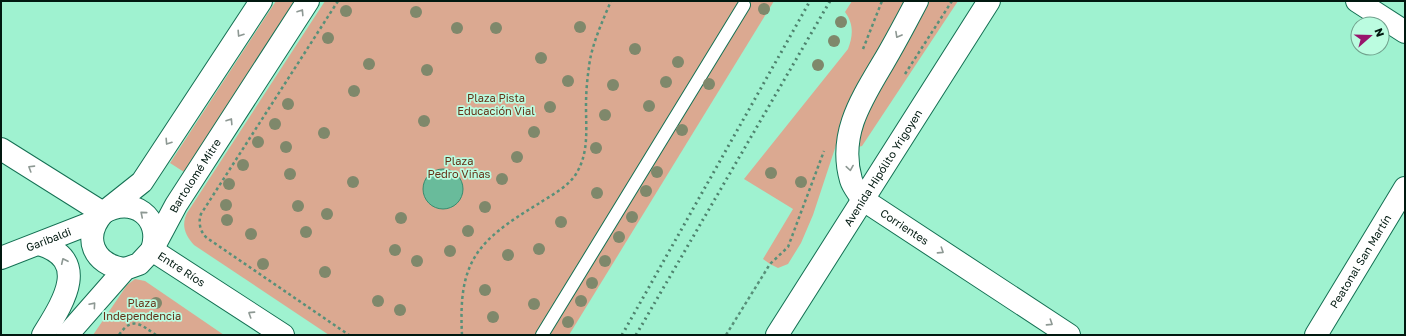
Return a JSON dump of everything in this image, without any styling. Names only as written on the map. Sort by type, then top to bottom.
[{"type":"street","points":[[124,269],[106,264],[94,249],[92,239],[93,230],[100,217],[142,182],[261,1]]},
{"type":"street","name":"Bartolomé Mitre","points":[[67,335],[124,269],[139,264],[152,250],[176,205],[308,1]]},
{"type":"street","name":"Corrientes","points":[[917,1],[865,93],[848,134],[848,157],[852,181],[862,199],[1069,335]]},
{"type":"street","name":"Avenida Hipólito Yrigoyen","points":[[777,335],[989,1]]},
{"type":"street","points":[[1357,1],[1405,32]]},
{"type":"street","points":[[1,149],[100,217]]},
{"type":"street","name":"Peatonal San Martín","points":[[1316,335],[1405,188]]},
{"type":"street","name":"Entre Ríos","points":[[100,217],[111,208],[119,206],[128,206],[141,212],[148,218],[152,226],[154,234],[152,250],[283,335]]},
{"type":"street","name":"Garibaldi","points":[[1,258],[39,244],[100,217]]},
{"type":"street","points":[[39,244],[53,248],[62,256],[68,273],[69,283],[56,315],[43,335]]},
{"type":"lane","points":[[542,335],[744,5]]},
{"type":"path","points":[[338,1],[200,214],[198,220],[202,234],[207,238],[349,335]]},
{"type":"path","points":[[462,335],[461,313],[463,291],[469,266],[482,245],[493,235],[556,192],[576,175],[585,153],[589,65],[602,23],[611,1]]},
{"type":"path","points":[[726,335],[770,264],[788,247],[827,144]]},
{"type":"path","points":[[119,335],[125,326],[131,323],[140,324],[156,335]]},
{"type":"green space","points":[[276,1],[295,1],[184,172],[170,163]]},
{"type":"green space","name":"Plaza Pedro Viñas","points":[[325,1],[774,1],[569,335],[329,335],[194,245],[186,234],[184,226],[187,213]]},
{"type":"green space","points":[[852,1],[907,1],[846,115],[813,215],[801,243],[788,264],[778,268],[763,259],[793,209],[744,179],[848,49],[852,30],[850,21],[845,12]]},
{"type":"green space","points":[[927,1],[958,1],[862,146],[858,147],[862,119]]},
{"type":"green space","name":"Plaza Independencia","points":[[135,279],[145,281],[224,335],[93,335],[127,285]]},
{"type":"building","points":[[443,169],[451,171],[457,175],[461,181],[463,189],[461,197],[457,203],[451,207],[443,209],[435,207],[429,203],[425,197],[423,189],[425,181],[429,175],[435,171]]},
{"type":"railway","points":[[622,335],[810,1]]},
{"type":"railway","points":[[636,335],[830,1]]},
{"type":"park label","name":"Plaza Pista Educación Vial","points":[[496,104]]}]
